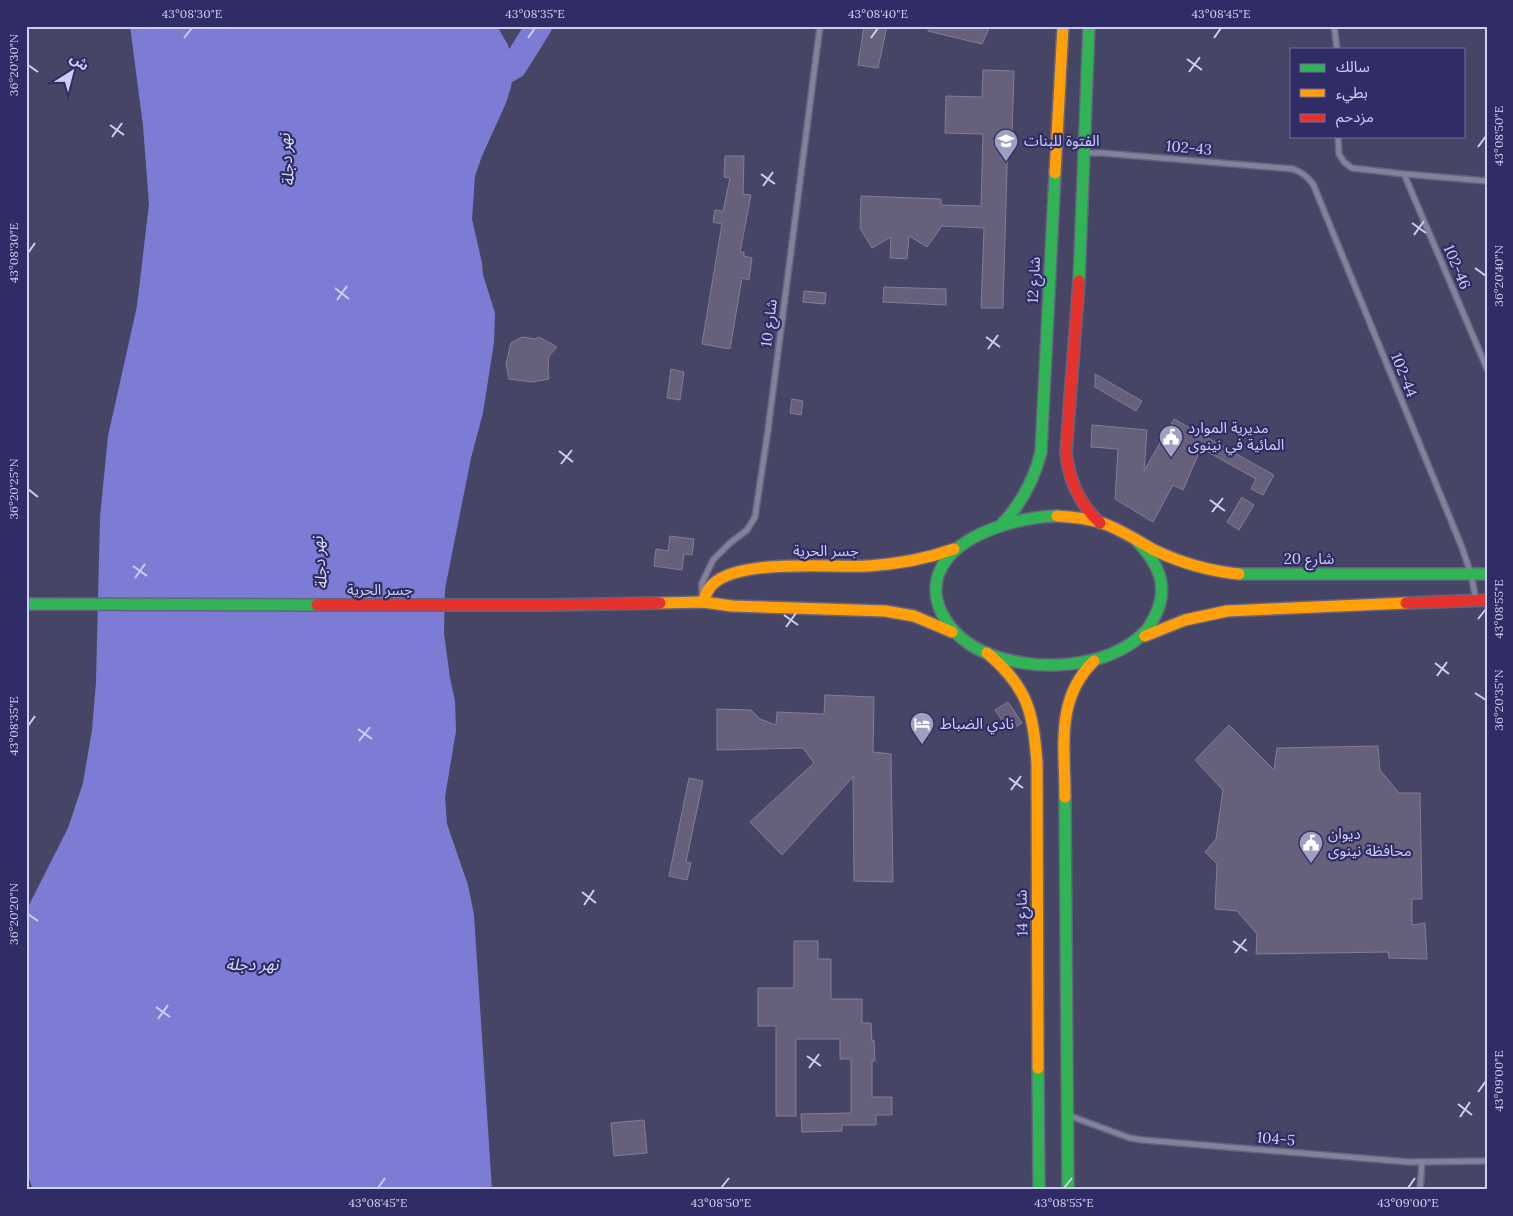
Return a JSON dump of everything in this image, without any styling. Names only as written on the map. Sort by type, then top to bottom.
[{"type":"main road","name":"شارع 12","points":[[1002,524],[1028,492],[1036,472],[1040,452],[1063,26]]},
{"type":"main road","points":[[1090,26],[1083,154],[1080,266],[1066,452],[1070,481],[1084,507],[1100,523]]},
{"type":"main road","points":[[1100,523],[1061,515],[1041,516],[1021,518],[980,534],[951,554],[944,564],[938,576],[936,588],[936,601],[940,613],[955,634],[970,645],[987,653],[1019,663],[1049,666],[1094,661],[1119,651],[1157,630],[1191,618],[1227,611],[1481,600]]},
{"type":"main road","name":"شارع 20","points":[[1100,523],[1120,531],[1163,554],[1196,567],[1238,575],[1487,574]]},
{"type":"main road","points":[[1138,541],[1149,552],[1157,566],[1162,589],[1158,613],[1151,627],[1141,638]]},
{"type":"main road","name":"جسر الحرية","points":[[703,602],[710,586],[723,578],[751,568],[781,565],[837,567],[888,564],[918,560],[961,546]]},
{"type":"main road","name":"جسر الحرية","points":[[26,604],[548,605],[703,602],[732,606],[885,611],[914,616],[942,626],[955,634]]},
{"type":"main road","name":"شارع 14","points":[[987,653],[1005,668],[1020,687],[1027,701],[1035,731],[1037,773],[1039,1190]]},
{"type":"main road","points":[[1068,1190],[1064,718],[1073,686],[1086,668],[1094,661]]},
{"type":"street","name":"شارع 10","points":[[703,602],[702,583],[713,560],[730,542],[747,530],[755,517],[820,26]]},
{"type":"street","points":[[1334,26],[1337,48]]},
{"type":"street","points":[[1338,138],[1339,154],[1344,162],[1352,168],[1487,181]]},
{"type":"street","name":"102-43","points":[[1083,154],[1102,153],[1293,169]]},
{"type":"street","name":"102-44","points":[[1293,169],[1303,173],[1313,184],[1481,600]]},
{"type":"street","name":"102-46","points":[[1404,174],[1487,369]]},
{"type":"street","name":"104-5","points":[[1068,1116],[1130,1138],[1143,1140],[1422,1162],[1487,1161]]},
{"type":"street","points":[[1420,1190],[1422,1162]]},
{"type":"water","name":"نهر دجلة","points":[[130,26],[497,26],[508,45],[514,66],[511,87],[475,176],[472,219],[483,275],[495,313],[494,342],[483,413],[471,458],[445,589],[444,633],[455,701],[456,731],[445,797],[447,824],[468,885],[474,915],[492,1190],[33,1190],[26,1170],[26,911],[68,828],[83,783],[92,730],[96,682],[100,517],[108,436],[137,306],[149,204],[143,126]]},
{"type":"building","points":[[864,26],[887,26],[878,68],[858,65]]},
{"type":"building","points":[[929,26],[990,26],[982,44],[928,31]]},
{"type":"building","points":[[983,70],[1014,71],[1012,134],[1008,134],[1003,308],[981,308],[984,228],[942,226],[927,247],[909,236],[907,259],[890,258],[891,237],[872,248],[860,228],[861,196],[941,199],[941,205],[981,206],[983,134],[945,133],[946,96],[982,97]]},
{"type":"building","points":[[725,156],[744,156],[743,194],[751,195],[740,252],[744,252],[744,256],[752,258],[749,280],[742,278],[730,349],[702,344],[722,224],[713,222],[715,210],[723,211],[730,178],[724,177]]},
{"type":"building","points":[[884,287],[946,289],[946,305],[883,302]]},
{"type":"building","points":[[804,291],[826,293],[825,304],[803,302]]},
{"type":"building","points":[[522,337],[535,339],[539,337],[557,347],[549,356],[549,379],[532,382],[509,379],[506,364],[511,343]]},
{"type":"building","points":[[671,369],[684,372],[680,400],[667,398]]},
{"type":"building","points":[[1095,374],[1142,401],[1136,411],[1095,387]]},
{"type":"building","points":[[792,399],[803,401],[801,415],[790,413]]},
{"type":"building","points":[[1174,419],[1274,475],[1263,495],[1251,489],[1256,479],[1201,448],[1183,490],[1173,485],[1153,522],[1115,499],[1118,449],[1091,447],[1092,425],[1147,430],[1144,471],[1166,432],[1172,432],[1168,430]]},
{"type":"building","points":[[1242,497],[1254,505],[1239,530],[1227,522]]},
{"type":"building","points":[[670,536],[694,539],[692,555],[684,554],[682,570],[654,566],[656,549],[668,551]]},
{"type":"building","points":[[825,695],[874,697],[873,752],[891,754],[893,882],[854,881],[853,777],[782,855],[750,822],[814,763],[803,748],[717,750],[717,709],[751,710],[760,719],[776,725],[777,712],[824,714]]},
{"type":"building","points":[[1008,702],[1022,723],[1009,731],[995,710]]},
{"type":"building","points":[[1229,725],[1274,770],[1277,748],[1378,746],[1380,770],[1399,793],[1420,793],[1422,899],[1412,899],[1412,925],[1425,923],[1427,959],[1389,958],[1388,952],[1256,954],[1257,934],[1237,911],[1215,909],[1217,864],[1205,852],[1216,839],[1223,790],[1195,760]]},
{"type":"building","points":[[689,778],[703,781],[686,862],[691,863],[687,880],[669,876]]},
{"type":"building","points":[[794,941],[818,941],[818,959],[831,959],[831,999],[862,999],[862,1023],[871,1023],[872,1041],[874,1040],[875,1061],[872,1061],[872,1097],[892,1097],[892,1115],[876,1115],[876,1125],[842,1125],[842,1131],[802,1132],[801,1114],[851,1113],[851,1059],[840,1059],[840,1039],[796,1039],[796,1116],[776,1116],[776,1026],[758,1026],[758,988],[794,988]]},
{"type":"building","points":[[644,1120],[647,1153],[614,1156],[611,1123]]},
{"type":"waterway","points":[[484,83],[514,66],[539,26]]},
{"type":"traffic: fast","points":[[1079,281],[1089,26]]},
{"type":"traffic: fast","points":[[1002,524],[1016,508],[1026,491],[1035,472],[1041,452],[1055,173]]},
{"type":"traffic: fast","points":[[1057,516],[1028,519],[998,527],[969,540],[947,559],[939,573],[936,587],[937,600],[942,613],[950,625],[971,645],[1003,659],[1046,665],[1090,661],[1129,645],[1148,629],[1155,616],[1161,595],[1160,576],[1156,566],[1137,541]]},
{"type":"traffic: fast","points":[[1239,574],[1487,574]]},
{"type":"traffic: fast","points":[[26,604],[317,605]]},
{"type":"traffic: fast","points":[[1065,797],[1068,1190]]},
{"type":"traffic: fast","points":[[1038,1068],[1039,1190]]},
{"type":"traffic: slow","points":[[1055,173],[1063,26]]},
{"type":"traffic: slow","points":[[1057,516],[1099,522],[1174,559],[1206,569],[1239,574]]},
{"type":"traffic: slow","points":[[703,602],[707,591],[712,585],[725,577],[742,571],[786,566],[879,565],[922,558],[954,549]]},
{"type":"traffic: slow","points":[[660,603],[703,602],[732,606],[885,611],[914,616],[952,632]]},
{"type":"traffic: slow","points":[[1145,636],[1185,620],[1227,611],[1406,603]]},
{"type":"traffic: slow","points":[[987,653],[1001,665],[1020,689],[1030,715],[1035,745],[1037,763],[1038,1068]]},
{"type":"traffic: slow","points":[[1065,797],[1064,742],[1068,708],[1073,691],[1094,661]]},
{"type":"traffic: jam","points":[[1079,281],[1066,452],[1067,463],[1076,491],[1086,508],[1100,523]]},
{"type":"traffic: jam","points":[[1406,603],[1487,600]]},
{"type":"traffic: jam","points":[[317,605],[660,603]]},
{"type":"place","name":"الفتوة للبنات","points":[[1006,162]]},
{"type":"place","name":"مديرية الموارد المائية في نينوى","points":[[1171,458]]},
{"type":"place","name":"نادي الضباط","points":[[922,745]]},
{"type":"place","name":"ديوان محافظة نينوى","points":[[1311,864]]}]
